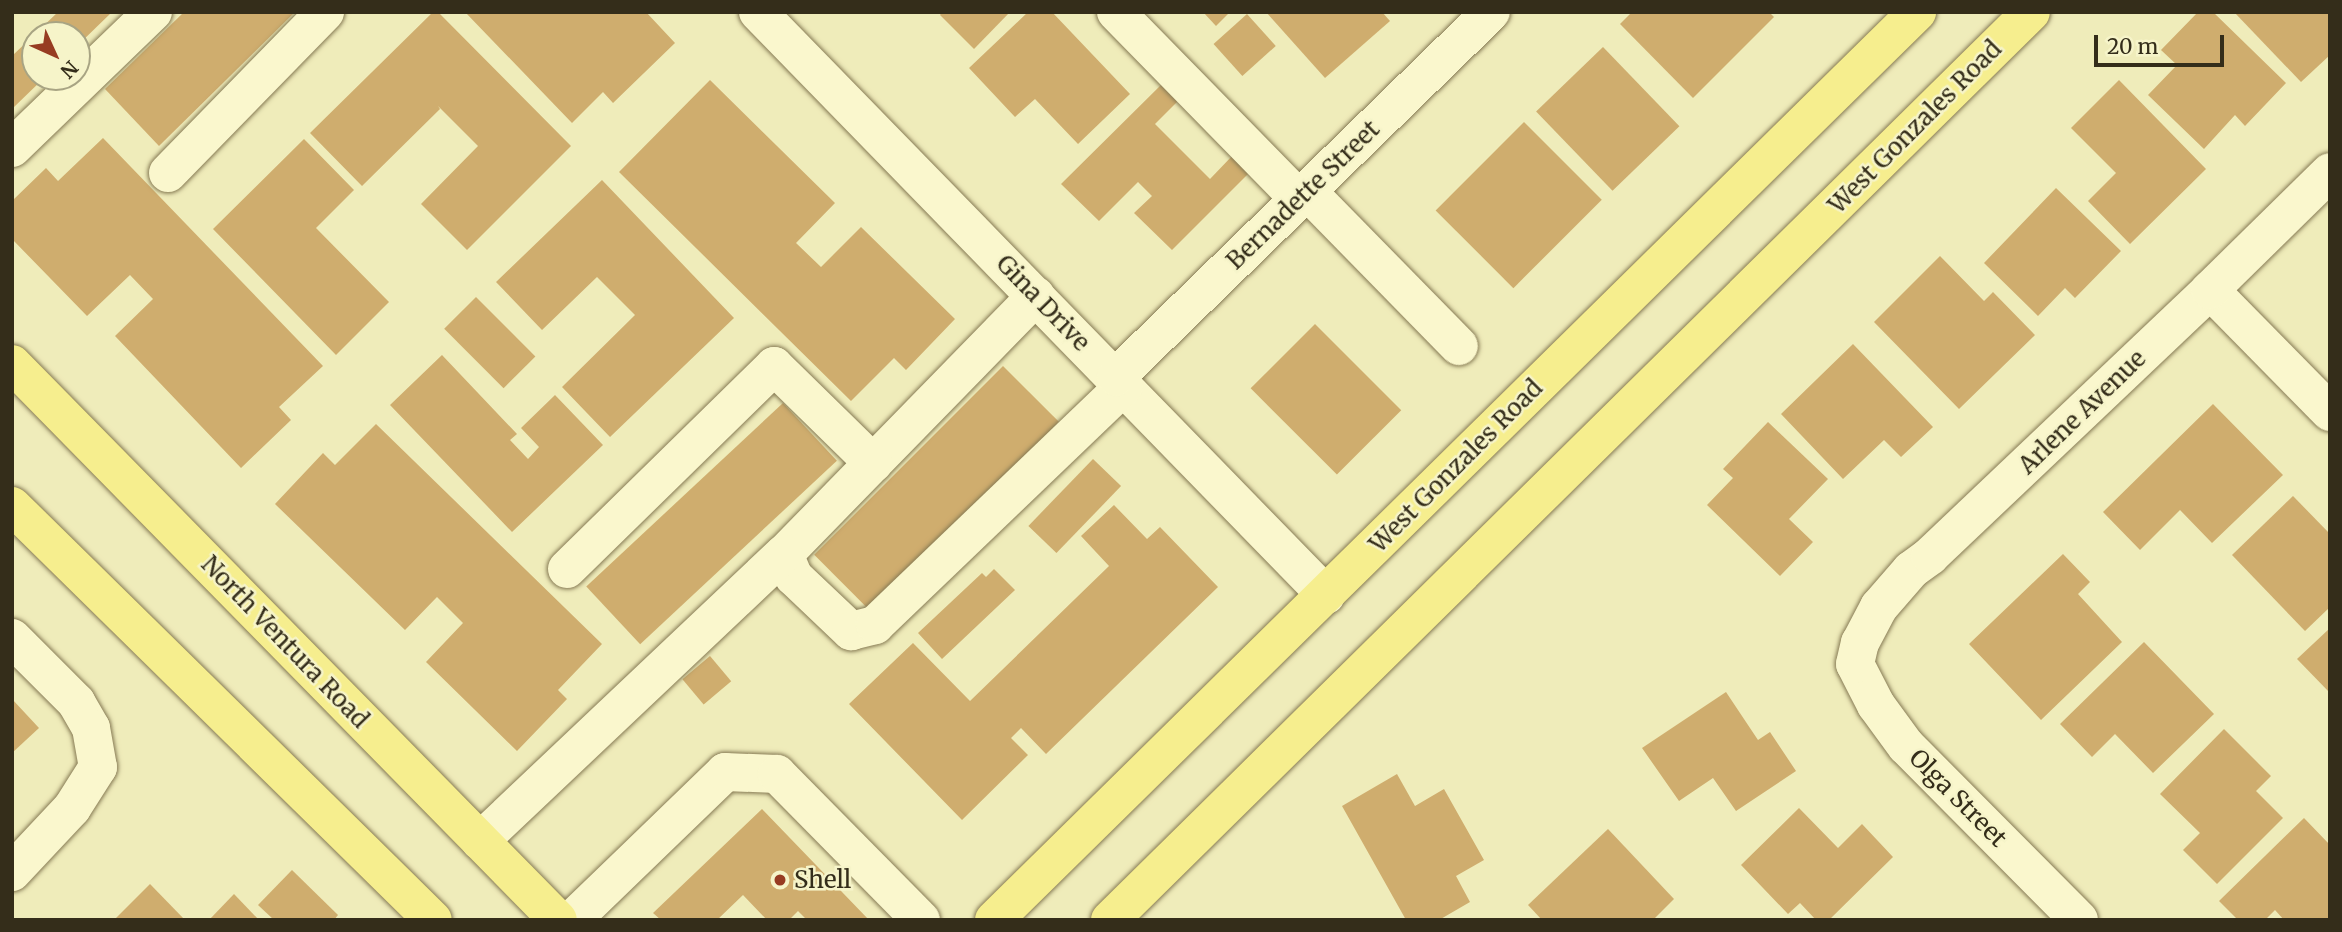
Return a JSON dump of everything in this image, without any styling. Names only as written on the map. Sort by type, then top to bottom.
[{"type":"main road","name":"West Gonzales Road","points":[[994,920],[1917,12]]},
{"type":"main road","name":"West Gonzales Road","points":[[1110,920],[2031,12]]},
{"type":"main road","name":"North Ventura Road","points":[[12,364],[558,920]]},
{"type":"main road","points":[[12,506],[433,920]]},
{"type":"street","points":[[12,148],[153,12]]},
{"type":"street","points":[[169,173],[325,12]]},
{"type":"street","name":"Gina Drive","points":[[758,12],[1326,594]]},
{"type":"street","points":[[1116,12],[1459,346]]},
{"type":"street","name":"Bernadette Street","points":[[784,554],[794,577],[851,631],[875,625],[1488,13]]},
{"type":"street","name":"Arlene Avenue","points":[[1855,664],[1860,643],[1879,607],[1911,570],[1930,556],[2330,172]]},
{"type":"street","points":[[2210,290],[2330,412]]},
{"type":"street","points":[[481,841],[784,554],[1036,296]]},
{"type":"street","points":[[567,569],[774,366],[873,463]]},
{"type":"street","points":[[12,638],[76,702],[91,728],[98,767],[72,808],[12,872]]},
{"type":"street","name":"Olga Street","points":[[1855,664],[1876,705],[1906,746],[2079,920]]},
{"type":"street","points":[[572,920],[725,772],[777,774],[921,920]]},
{"type":"building","points":[[58,12],[112,12],[91,32],[91,21],[49,21]]},
{"type":"building","points":[[184,12],[295,12],[159,146],[105,89]]},
{"type":"building","points":[[433,12],[438,12],[571,146],[467,250],[421,204],[478,146],[438,106],[440,109],[362,186],[310,133]]},
{"type":"building","points":[[465,12],[646,12],[675,43],[613,103],[603,92],[572,123]]},
{"type":"building","points":[[942,12],[1010,12],[974,49],[940,15]]},
{"type":"building","points":[[1028,12],[1052,12],[1130,94],[1078,144],[1035,99],[1015,117],[969,68]]},
{"type":"building","points":[[1203,12],[1230,12],[1216,26]]},
{"type":"building","points":[[1266,12],[1382,12],[1390,21],[1325,78]]},
{"type":"building","points":[[1632,12],[1769,12],[1774,17],[1693,98],[1620,24]]},
{"type":"building","points":[[2198,12],[2213,12],[2286,83],[2245,126],[2235,115],[2204,149],[2148,95],[2177,65],[2161,50]]},
{"type":"building","points":[[2234,12],[2330,12],[2330,55],[2301,82]]},
{"type":"building","points":[[1247,14],[1276,46],[1242,76],[1214,44]]},
{"type":"building","points":[[21,47],[21,91],[31,91],[12,109],[12,56]]},
{"type":"building","points":[[1603,47],[1679,126],[1613,191],[1536,112]]},
{"type":"building","points":[[710,80],[835,203],[796,243],[821,267],[861,227],[955,319],[906,370],[894,358],[851,401],[619,172]]},
{"type":"building","points":[[2119,80],[2206,169],[2130,244],[2088,201],[2116,173],[2071,128]]},
{"type":"building","points":[[1165,81],[1181,98],[1155,124],[1210,179],[1233,155],[1250,172],[1172,250],[1134,213],[1152,196],[1138,182],[1099,221],[1061,184]]},
{"type":"building","points":[[1524,122],[1602,200],[1513,288],[1436,210]]},
{"type":"building","points":[[103,138],[323,366],[279,407],[291,420],[241,468],[115,336],[153,299],[130,275],[87,316],[12,239],[12,201],[46,168],[58,181]]},
{"type":"building","points":[[304,139],[354,190],[316,228],[389,302],[336,355],[213,229]]},
{"type":"building","points":[[602,180],[734,318],[610,437],[562,387],[635,315],[597,277],[542,330],[496,282]]},
{"type":"building","points":[[2056,188],[2121,251],[2075,298],[2065,288],[2038,316],[1984,263]]},
{"type":"building","points":[[1940,256],[1984,301],[1993,292],[2035,335],[1959,409],[1874,322]]},
{"type":"building","points":[[476,297],[535,356],[504,388],[444,329]]},
{"type":"building","points":[[1315,324],[1401,410],[1337,475],[1251,388]]},
{"type":"building","points":[[1853,344],[1933,427],[1901,457],[1884,440],[1843,479],[1781,414]]},
{"type":"building","points":[[442,355],[517,434],[510,440],[528,459],[539,447],[521,428],[555,395],[603,445],[512,532],[390,405]]},
{"type":"building","points":[[1003,366],[1059,422],[870,611],[814,555]]},
{"type":"building","points":[[783,403],[837,461],[640,644],[586,586]]},
{"type":"building","points":[[2213,404],[2283,475],[2212,543],[2180,510],[2140,550],[2103,512]]},
{"type":"building","points":[[1768,422],[1828,479],[1789,519],[1813,542],[1780,576],[1707,505],[1733,478],[1723,469]]},
{"type":"building","points":[[376,424],[602,644],[558,690],[567,699],[517,751],[426,662],[463,623],[437,597],[405,630],[275,504],[323,453],[335,465]]},
{"type":"building","points":[[1093,459],[1121,486],[1056,553],[1028,526]]},
{"type":"building","points":[[2293,496],[2330,534],[2330,607],[2305,631],[2232,555]]},
{"type":"building","points":[[1114,505],[1147,539],[1160,527],[1218,587],[1046,754],[1021,728],[1011,738],[1028,755],[962,820],[849,704],[913,643],[970,701],[1109,566],[1081,536]]},
{"type":"building","points":[[2063,554],[2090,582],[2078,594],[2122,642],[2041,720],[1969,644]]},
{"type":"building","points":[[994,569],[1015,590],[942,659],[918,633],[982,573],[986,577]]},
{"type":"building","points":[[2330,628],[2330,693],[2297,659]]},
{"type":"building","points":[[2144,642],[2214,714],[2153,773],[2115,734],[2092,757],[2060,724]]},
{"type":"building","points":[[710,656],[731,681],[704,704],[682,679]]},
{"type":"building","points":[[1726,692],[1758,740],[1770,732],[1796,771],[1736,811],[1713,778],[1679,801],[1642,748]]},
{"type":"building","points":[[12,699],[39,728],[12,753]]},
{"type":"building","points":[[2224,729],[2271,776],[2256,791],[2283,818],[2217,884],[2183,850],[2200,833],[2160,794]]},
{"type":"building","points":[[1397,774],[1415,806],[1444,789],[1484,860],[1456,876],[1470,902],[1439,920],[1406,920],[1342,806]]},
{"type":"building","points":[[1799,808],[1838,848],[1862,824],[1893,857],[1829,920],[1816,920],[1800,903],[1788,914],[1741,865]]},
{"type":"building","points":[[762,809],[869,920],[807,920],[798,911],[789,920],[767,920],[743,895],[717,920],[661,920],[653,913]]},
{"type":"building","points":[[2304,818],[2330,845],[2330,920],[2284,920],[2275,910],[2265,920],[2238,920],[2219,901]]},
{"type":"building","points":[[1608,829],[1674,899],[1653,920],[1542,920],[1528,905]]},
{"type":"building","points":[[292,870],[338,915],[334,920],[274,920],[258,905]]},
{"type":"building","points":[[150,884],[185,920],[114,920]]},
{"type":"building","points":[[234,894],[259,920],[209,920]]},
{"type":"place","name":"Shell","points":[[780,880]]}]
